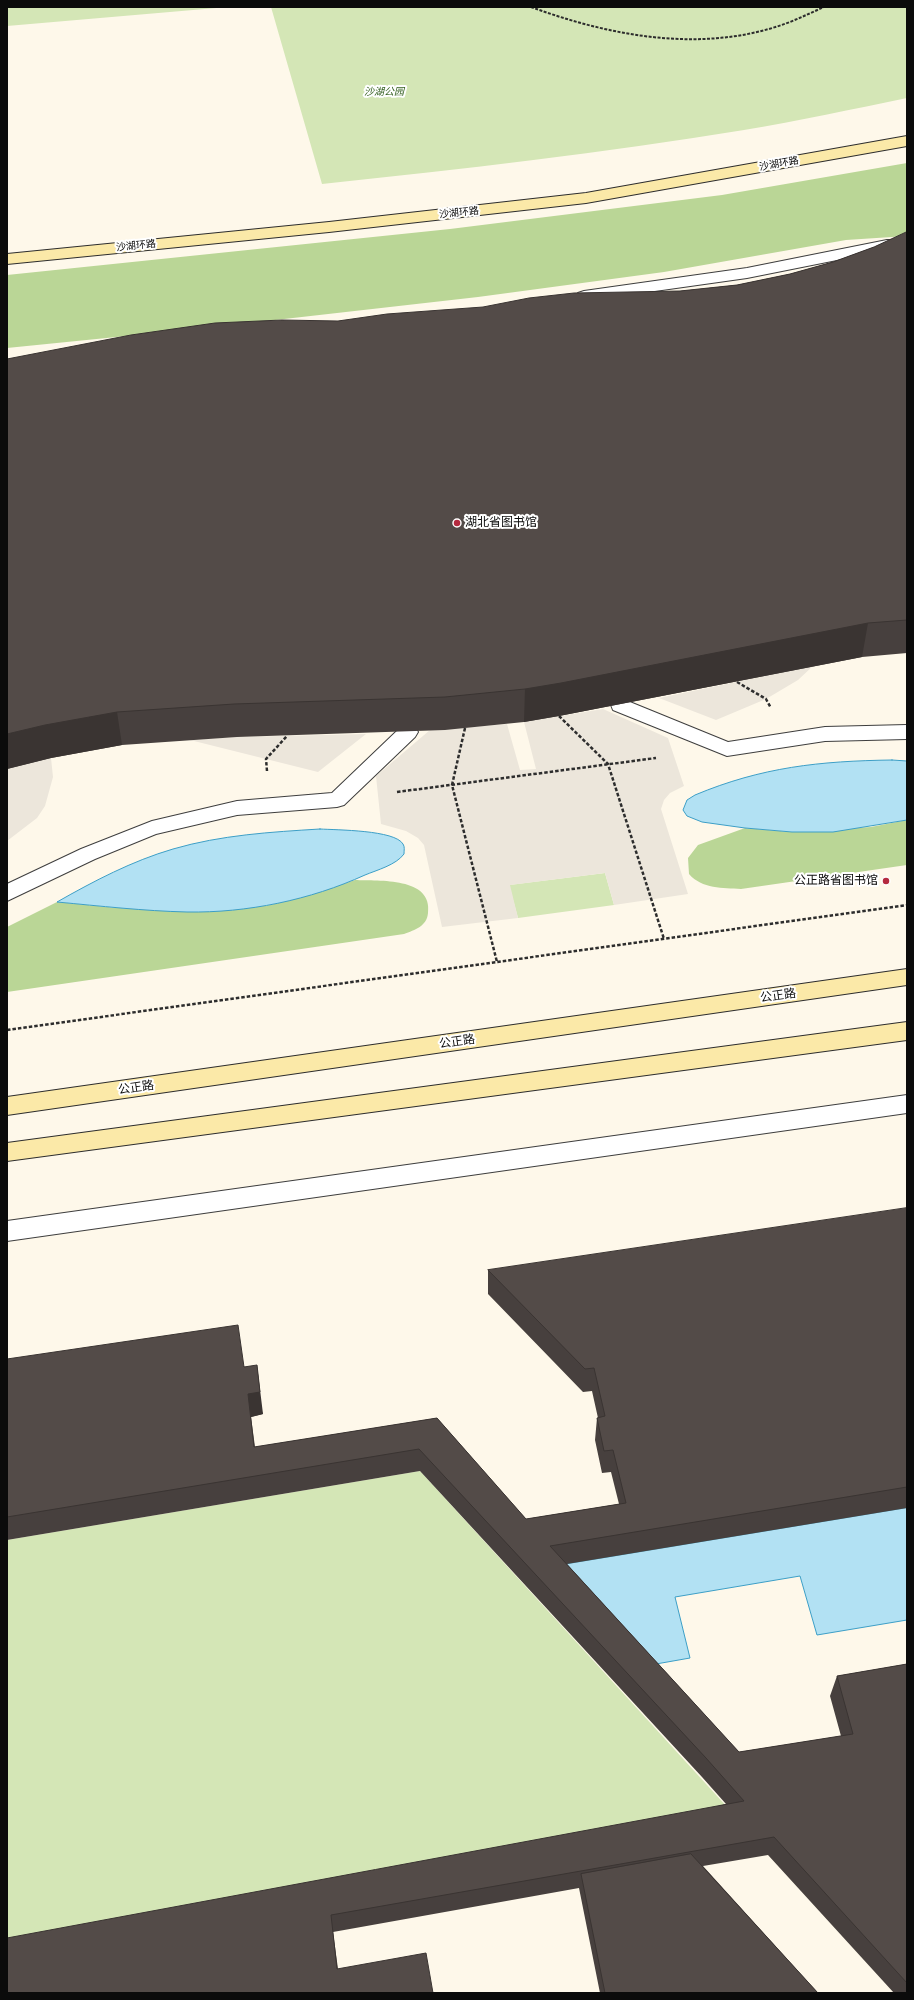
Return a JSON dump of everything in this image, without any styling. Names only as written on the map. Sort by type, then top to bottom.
[{"type":"main road","name":"沙湖环路","points":[[7,259],[345,225],[586,198],[907,141]]},
{"type":"main road","name":"公正路","points":[[7,1106],[907,977]]},
{"type":"main road","points":[[7,1152],[907,1031]]},
{"type":"street","points":[[7,1231],[907,1104]]},
{"type":"lane","points":[[570,298],[747,273],[887,245],[907,245]]},
{"type":"lane","points":[[620,706],[727,749],[826,734],[907,732]]},
{"type":"lane","points":[[7,893],[88,854],[152,828],[237,808],[337,800],[408,732]]},
{"type":"path","points":[[531,7],[554,16],[588,26],[622,32],[684,38],[738,35],[767,30],[824,7]]},
{"type":"path","points":[[559,716],[608,764],[664,939]]},
{"type":"path","points":[[465,728],[452,785],[497,962]]},
{"type":"path","points":[[273,806],[266,758],[287,736]]},
{"type":"path","points":[[337,800],[659,758]]},
{"type":"path","points":[[7,1030],[907,905]]},
{"type":"green space","points":[[7,7],[228,7],[7,26]]},
{"type":"green space","name":"沙湖公园","points":[[271,7],[907,7],[907,98],[785,123],[639,146],[533,160],[322,184]]},
{"type":"green space","points":[[907,163],[907,236],[846,240],[664,272],[478,297],[196,329],[7,348],[7,275],[450,229],[722,195]]},
{"type":"green space","points":[[907,820],[907,865],[741,889],[720,888],[706,885],[700,883],[689,874],[688,858],[698,845],[745,828],[792,832],[871,827]]},
{"type":"green space","points":[[605,873],[614,905],[518,918],[509,885]]},
{"type":"green space","points":[[355,880],[390,881],[413,887],[422,893],[427,901],[428,913],[425,921],[420,927],[404,934],[7,992],[7,927],[57,902],[118,908],[230,909],[270,905],[310,895]]},
{"type":"green space","points":[[420,1471],[739,1820],[7,1956],[7,1540]]},
{"type":"shaded area","points":[[813,666],[798,680],[766,699],[716,720],[659,698]]},
{"type":"shaded area","points":[[603,709],[668,738],[684,786],[670,793],[664,800],[661,809],[688,894],[614,905],[605,873],[510,885],[518,918],[442,927],[424,845],[418,838],[406,831],[381,824],[376,776],[430,730],[507,724],[520,770],[536,769],[524,722]]},
{"type":"shaded area","points":[[366,734],[318,772],[190,740],[237,737]]},
{"type":"shaded area","points":[[51,758],[53,777],[45,806],[37,818],[7,841],[7,769]]},
{"type":"water","points":[[892,760],[907,761],[907,820],[833,832],[792,832],[745,828],[702,822],[687,816],[683,810],[687,800],[695,795],[720,785],[768,772],[816,764]]},
{"type":"water","points":[[320,829],[352,830],[378,833],[389,836],[398,839],[403,844],[404,854],[401,858],[381,869],[344,884],[300,898],[255,907],[210,912],[187,912],[57,902],[114,872],[143,859],[191,844],[228,837]]},
{"type":"water","points":[[907,1508],[907,1620],[817,1635],[800,1576],[675,1597],[690,1658],[639,1667],[549,1567]]},
{"type":"building","name":"湖北省图书馆","points":[[907,232],[907,620],[868,623],[525,689],[445,697],[234,704],[117,712],[45,725],[7,734],[7,359],[131,335],[215,323],[282,320],[338,321],[387,314],[483,307],[529,298],[574,293],[680,291],[737,285],[790,274],[833,262],[874,247]]},
{"type":"building","points":[[907,1208],[907,1487],[550,1546],[739,1752],[853,1734],[837,1676],[907,1664],[907,1983],[774,1837],[331,1915],[337,1969],[426,1953],[433,1993],[7,1993],[7,1938],[744,1801],[706,1758],[419,1449],[7,1517],[7,1359],[238,1325],[244,1367],[257,1365],[260,1392],[248,1394],[254,1447],[437,1418],[526,1519],[626,1503],[613,1450],[604,1451],[597,1418],[605,1416],[594,1368],[585,1369],[488,1270]]},
{"type":"building","points":[[691,1854],[818,1993],[605,1993],[581,1874]]},
{"type":"place","name":"湖北省图书馆","points":[[457,523]]},
{"type":"place","name":"公正路省图书馆","points":[[886,881]]}]
